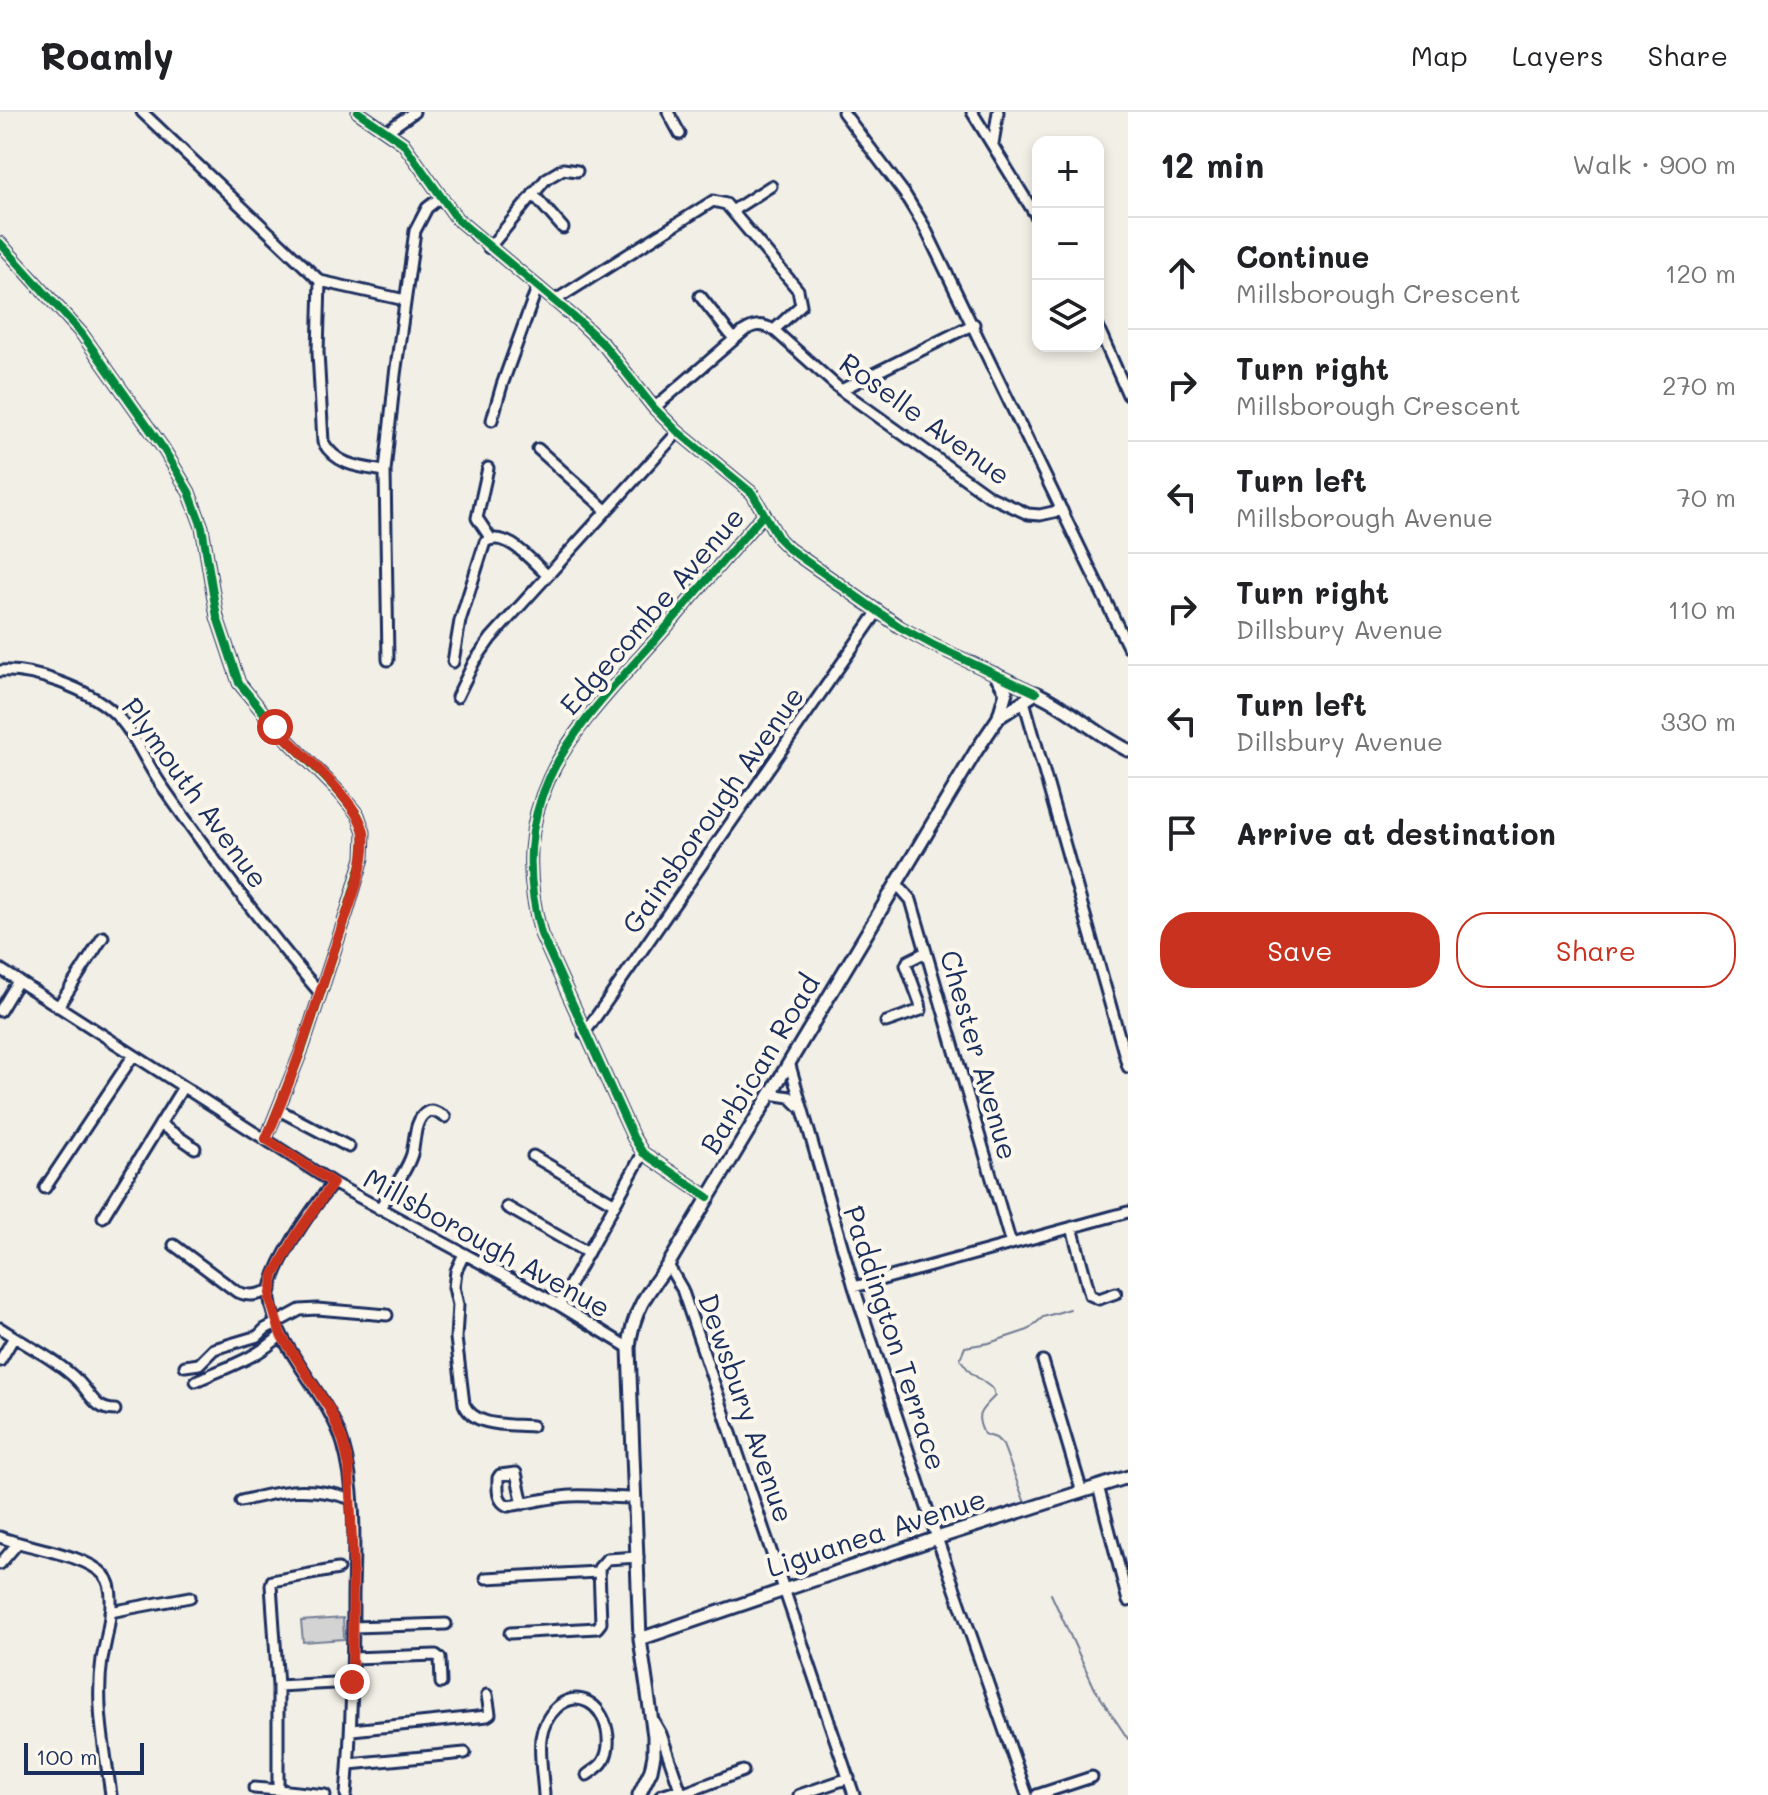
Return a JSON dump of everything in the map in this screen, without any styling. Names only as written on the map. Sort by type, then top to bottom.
[{"type":"main road","points":[[996,675],[1006,692],[999,717]]},
{"type":"main road","points":[[1036,693],[1128,750]]},
{"type":"main road","name":"Barbican Road","points":[[639,1795],[654,1755],[640,1639],[629,1348],[630,1330],[637,1310],[668,1265],[999,717],[1036,693]]},
{"type":"main road","name":"Liguanea Avenue","points":[[640,1639],[786,1588],[1128,1477]]},
{"type":"street","points":[[142,112],[320,281],[405,300]]},
{"type":"street","points":[[358,112],[403,143],[457,219],[604,345],[654,408],[678,432],[752,493],[779,539],[789,549],[935,646],[1036,693]]},
{"type":"street","points":[[387,131],[414,112]]},
{"type":"street","points":[[668,112],[680,134]]},
{"type":"street","points":[[972,112],[1032,209]]},
{"type":"street","points":[[993,144],[998,112]]},
{"type":"street","points":[[845,114],[904,193],[924,226],[1128,647]]},
{"type":"street","points":[[489,248],[546,179],[556,172],[577,171]]},
{"type":"street","points":[[732,211],[771,186]]},
{"type":"street","points":[[533,194],[563,228]]},
{"type":"street","points":[[388,660],[385,471],[415,231],[427,208],[441,197]]},
{"type":"street","points":[[554,301],[713,201],[726,204],[800,295],[798,309],[774,330],[757,325],[734,339],[654,408]]},
{"type":"street","points":[[0,243],[82,334],[163,448],[189,492],[202,527],[217,617],[239,683],[275,727],[339,792],[358,815],[364,832],[363,858],[320,993],[266,1139]]},
{"type":"street","points":[[320,281],[318,352],[323,442],[343,462],[385,471]]},
{"type":"street","points":[[492,420],[537,288]]},
{"type":"street","points":[[700,296],[734,339]]},
{"type":"street","points":[[841,390],[974,324]]},
{"type":"street","name":"Roselle Avenue","points":[[774,330],[841,390],[989,496],[1011,508],[1040,515],[1062,510]]},
{"type":"street","points":[[1104,341],[1128,395]]},
{"type":"street","points":[[457,697],[481,651],[678,432]]},
{"type":"street","points":[[538,449],[607,511]]},
{"type":"street","points":[[488,468],[477,518],[491,539]]},
{"type":"street","name":"Edgecombe Avenue","points":[[708,1197],[643,1153],[584,1034],[541,934],[534,909],[531,858],[543,788],[563,750],[599,703],[764,514]]},
{"type":"street","points":[[453,662],[460,621],[481,550],[491,539],[514,545],[547,575]]},
{"type":"street","name":"Gainsborough Avenue","points":[[584,1034],[878,611]]},
{"type":"street","name":"Plymouth Avenue","points":[[0,671],[25,671],[48,679],[82,692],[113,711],[204,843],[320,993]]},
{"type":"street","points":[[1024,701],[1128,1067]]},
{"type":"street","name":"Chester Avenue","points":[[897,884],[911,900],[1011,1244]]},
{"type":"street","points":[[58,1007],[91,951],[103,937]]},
{"type":"street","points":[[79,952],[91,951]]},
{"type":"street","points":[[886,1022],[921,1010],[906,965],[926,952]]},
{"type":"street","name":"Millsborough Avenue","points":[[0,969],[16,984],[58,1007],[333,1183],[559,1305],[629,1348]]},
{"type":"street","points":[[0,1011],[16,984]]},
{"type":"street","points":[[45,1188],[133,1056]]},
{"type":"street","name":"Paddington Terrace","points":[[789,1062],[854,1287],[1027,1795]]},
{"type":"street","points":[[103,1217],[183,1087]]},
{"type":"street","points":[[770,1094],[790,1097],[801,1109]]},
{"type":"street","points":[[279,1110],[349,1147]]},
{"type":"street","points":[[379,1209],[411,1156],[421,1118],[432,1111],[445,1117]]},
{"type":"street","points":[[160,1124],[195,1148]]},
{"type":"street","points":[[559,1305],[643,1153]]},
{"type":"street","points":[[533,1156],[615,1204]]},
{"type":"street","points":[[333,1183],[297,1234],[274,1275],[270,1299],[281,1335],[330,1410],[349,1466],[353,1658],[352,1730],[346,1795]]},
{"type":"street","points":[[507,1207],[588,1253]]},
{"type":"street","points":[[854,1287],[1128,1212]]},
{"type":"street","points":[[1072,1227],[1090,1295],[1099,1299],[1116,1293]]},
{"type":"street","points":[[174,1245],[237,1292],[259,1295],[271,1290]]},
{"type":"street","points":[[464,1254],[456,1271],[454,1287],[459,1317],[456,1338],[467,1412],[481,1421],[532,1426]]},
{"type":"street","name":"Dewsbury Avenue","points":[[668,1265],[682,1289],[854,1795]]},
{"type":"street","points":[[185,1366],[199,1364],[214,1349],[252,1339],[291,1313],[317,1309],[387,1315]]},
{"type":"street","points":[[0,1328],[76,1378],[95,1404],[104,1410],[115,1410]]},
{"type":"street","points":[[196,1381],[257,1353],[281,1335]]},
{"type":"street","points":[[0,1361],[14,1337]]},
{"type":"street","points":[[1043,1361],[1082,1492]]},
{"type":"street","points":[[1098,1486],[1128,1601]]},
{"type":"street","points":[[241,1501],[275,1492],[313,1490],[326,1490],[352,1499]]},
{"type":"street","points":[[523,1504],[568,1496],[635,1498]]},
{"type":"street","points":[[0,1537],[75,1559],[103,1573],[112,1589],[101,1665],[99,1718],[111,1795]]},
{"type":"street","points":[[0,1564],[17,1544]]},
{"type":"street","points":[[510,1633],[599,1627],[598,1572],[607,1559],[638,1557]]},
{"type":"street","points":[[278,1790],[278,1686],[270,1591],[272,1581],[338,1569]]},
{"type":"street","points":[[486,1578],[598,1572]]},
{"type":"street","points":[[110,1612],[190,1597]]},
{"type":"street","points":[[353,1627],[446,1624]]},
{"type":"street","points":[[353,1658],[436,1655],[440,1658],[441,1683]]},
{"type":"street","points":[[278,1686],[352,1682]]},
{"type":"street","points":[[352,1730],[487,1716],[490,1714],[487,1695]]},
{"type":"street","points":[[544,1795],[541,1739],[545,1724],[551,1711],[574,1700],[587,1701],[597,1709],[604,1720],[608,1737],[607,1754],[600,1766],[587,1775]]},
{"type":"street","points":[[651,1717],[661,1734],[681,1793]]},
{"type":"street","points":[[349,1764],[465,1753]]},
{"type":"street","points":[[661,1795],[681,1793],[743,1771]]},
{"type":"street","points":[[1037,1795],[1092,1777]]},
{"type":"street","points":[[799,1795],[849,1778]]},
{"type":"street","points":[[254,1788],[325,1795]]},
{"type":"shaded area","points":[[343,1618],[344,1639],[303,1642],[301,1621]]},
{"type":"waterway","points":[[1025,1503],[1003,1445],[996,1438],[984,1434],[979,1422],[982,1409],[995,1396],[993,1389],[970,1372],[960,1359],[965,1347],[1028,1330],[1043,1317],[1070,1309]]},
{"type":"waterway","points":[[1051,1594],[1095,1689],[1128,1739]]},
{"type":"cycle path","points":[[358,112],[403,143],[457,219],[582,324],[604,345],[654,408],[678,432],[752,493],[779,539],[789,549],[900,627],[1036,693]]},
{"type":"cycle path","points":[[0,243],[82,334],[163,448],[189,492],[202,527],[217,617],[239,683],[275,727],[339,792],[358,815],[364,832],[363,858],[347,912],[303,1047],[266,1139]]},
{"type":"cycle path","points":[[708,1197],[643,1153],[633,1137],[541,934],[532,886],[532,843],[539,805],[553,770],[573,737],[597,705],[764,514]]},
{"type":"route","points":[[275,727],[339,792],[358,815],[364,832],[363,858],[347,912],[303,1047],[266,1139],[333,1183],[297,1234],[274,1275],[270,1299],[281,1335],[330,1410],[349,1466],[353,1566],[352,1682]]}]
